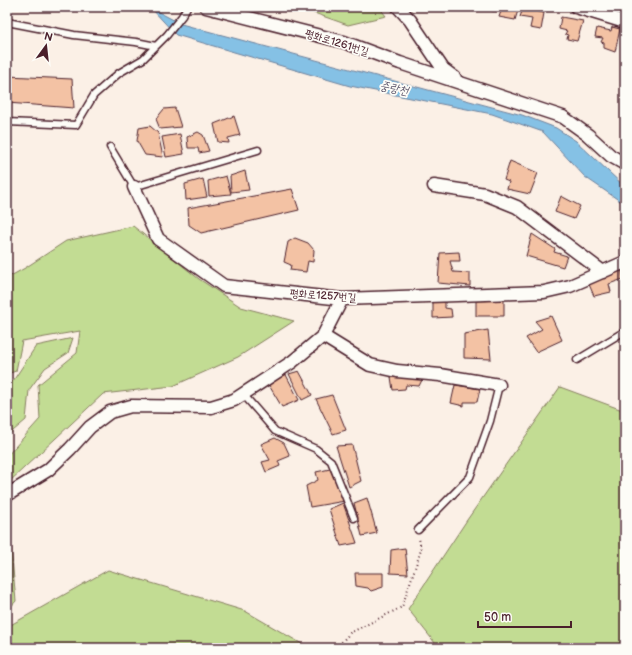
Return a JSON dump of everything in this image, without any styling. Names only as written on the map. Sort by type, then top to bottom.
[{"type":"street","name":"평화로1261번길","points":[[206,7],[344,42],[466,86],[563,117],[588,134],[611,156],[625,164]]},
{"type":"street","name":"평화로1261번길","points":[[398,7],[410,20],[443,69],[466,86]]},
{"type":"street","points":[[576,7],[625,22]]},
{"type":"street","points":[[434,186],[485,194],[517,207],[603,272]]},
{"type":"street","name":"평화로1257번길","points":[[134,187],[158,239],[224,286],[342,299],[544,292],[570,286],[625,262]]},
{"type":"street","points":[[7,495],[48,470],[90,427],[110,412],[131,406],[211,407],[234,400],[292,362],[323,336],[342,299]]},
{"type":"street","points":[[323,336],[370,365],[397,371],[440,375],[498,385]]},
{"type":"lane","points":[[7,122],[76,125],[94,95],[119,73],[143,59],[167,35],[187,7]]},
{"type":"lane","points":[[7,22],[74,35],[136,42],[156,46]]},
{"type":"lane","name":"평화로1257번길","points":[[110,148],[134,187]]},
{"type":"lane","points":[[134,187],[258,150]]},
{"type":"lane","points":[[577,360],[625,331]]},
{"type":"lane","points":[[418,530],[470,477],[490,421],[498,385]]},
{"type":"lane","points":[[243,394],[275,431],[316,449],[331,461],[354,518]]},
{"type":"path","points":[[336,648],[350,633],[402,607],[421,550],[418,530]]},
{"type":"green space","points":[[297,7],[379,7],[386,16],[348,25]]},
{"type":"green space","points":[[133,226],[199,279],[241,307],[294,321],[238,357],[173,386],[103,394],[9,482],[7,482],[7,456],[40,419],[38,385],[77,353],[80,331],[22,341],[16,371],[7,374],[7,278],[66,241]]},
{"type":"green space","points":[[73,338],[68,353],[45,368],[29,390],[26,420],[7,436],[7,383],[13,381],[36,346]]},
{"type":"green space","points":[[560,387],[625,411],[625,648],[439,648],[408,609],[467,520]]},
{"type":"green space","points":[[9,527],[16,601],[7,611],[7,528]]},
{"type":"green space","points":[[108,570],[245,611],[309,648],[7,648],[7,627]]},
{"type":"water","name":"중랑천","points":[[151,8],[181,24],[522,115],[556,128],[576,141],[625,187],[625,202],[620,201],[585,177],[543,132],[492,114],[350,86],[176,35]]},
{"type":"building","points":[[493,7],[519,7],[515,20],[499,17],[501,11],[492,11]]},
{"type":"building","points":[[523,8],[544,13],[541,30],[530,28],[532,19],[520,17]]},
{"type":"building","points":[[561,17],[583,21],[577,41],[567,39],[568,35],[565,34],[567,31],[559,29]]},
{"type":"building","points":[[612,27],[620,29],[615,52],[604,48],[604,43],[601,42],[603,38],[595,37],[597,28],[611,31]]},
{"type":"building","points":[[7,76],[72,79],[74,108],[7,103]]},
{"type":"building","points":[[175,108],[181,127],[160,129],[156,119],[164,109]]},
{"type":"building","points":[[234,116],[240,135],[228,138],[229,143],[218,142],[214,124]]},
{"type":"building","points":[[150,126],[158,133],[163,157],[145,155],[137,141],[139,128]]},
{"type":"building","points":[[198,132],[203,135],[209,151],[199,153],[198,148],[188,148],[187,137]]},
{"type":"building","points":[[180,134],[184,154],[166,157],[162,137]]},
{"type":"building","points":[[510,161],[538,173],[530,194],[507,189],[509,182],[504,180]]},
{"type":"building","points":[[245,171],[249,190],[231,192],[230,176]]},
{"type":"building","points":[[226,176],[231,194],[209,196],[208,181]]},
{"type":"building","points":[[203,179],[207,197],[186,200],[185,184]]},
{"type":"building","points":[[292,189],[299,210],[201,233],[189,225],[188,208]]},
{"type":"building","points":[[561,196],[580,206],[574,219],[555,212]]},
{"type":"building","points":[[532,234],[555,249],[554,252],[567,256],[563,267],[526,256]]},
{"type":"building","points":[[295,238],[308,243],[314,250],[313,262],[308,261],[306,272],[290,270],[291,265],[284,262],[288,242]]},
{"type":"building","points":[[459,252],[460,261],[450,261],[453,272],[470,273],[470,286],[438,283],[440,253]]},
{"type":"building","points":[[621,267],[623,279],[609,284],[611,292],[594,296],[588,282]]},
{"type":"building","points":[[433,298],[445,301],[445,308],[451,309],[452,317],[433,318]]},
{"type":"building","points":[[504,300],[504,316],[476,316],[476,301]]},
{"type":"building","points":[[551,316],[562,340],[536,352],[526,338],[542,329],[535,321]]},
{"type":"building","points":[[488,330],[491,359],[464,358],[464,334]]},
{"type":"building","points":[[284,371],[299,400],[282,407],[267,382]]},
{"type":"building","points":[[299,371],[312,395],[302,400],[289,374]]},
{"type":"building","points":[[391,377],[423,378],[419,386],[406,385],[405,389],[393,390]]},
{"type":"building","points":[[455,385],[480,389],[477,402],[464,402],[464,406],[451,403]]},
{"type":"building","points":[[332,395],[346,430],[333,434],[316,399]]},
{"type":"building","points":[[275,438],[284,443],[290,456],[278,461],[280,466],[266,472],[262,462],[270,460],[261,444]]},
{"type":"building","points":[[352,445],[361,481],[349,487],[336,446]]},
{"type":"building","points":[[330,469],[345,501],[310,507],[306,486],[318,480],[316,472]]},
{"type":"building","points":[[367,498],[377,533],[362,536],[354,503]]},
{"type":"building","points":[[343,503],[357,543],[341,546],[329,509]]},
{"type":"building","points":[[405,548],[408,574],[390,573],[391,550]]},
{"type":"building","points":[[355,573],[383,573],[383,587],[371,591],[368,588],[356,586]]}]
